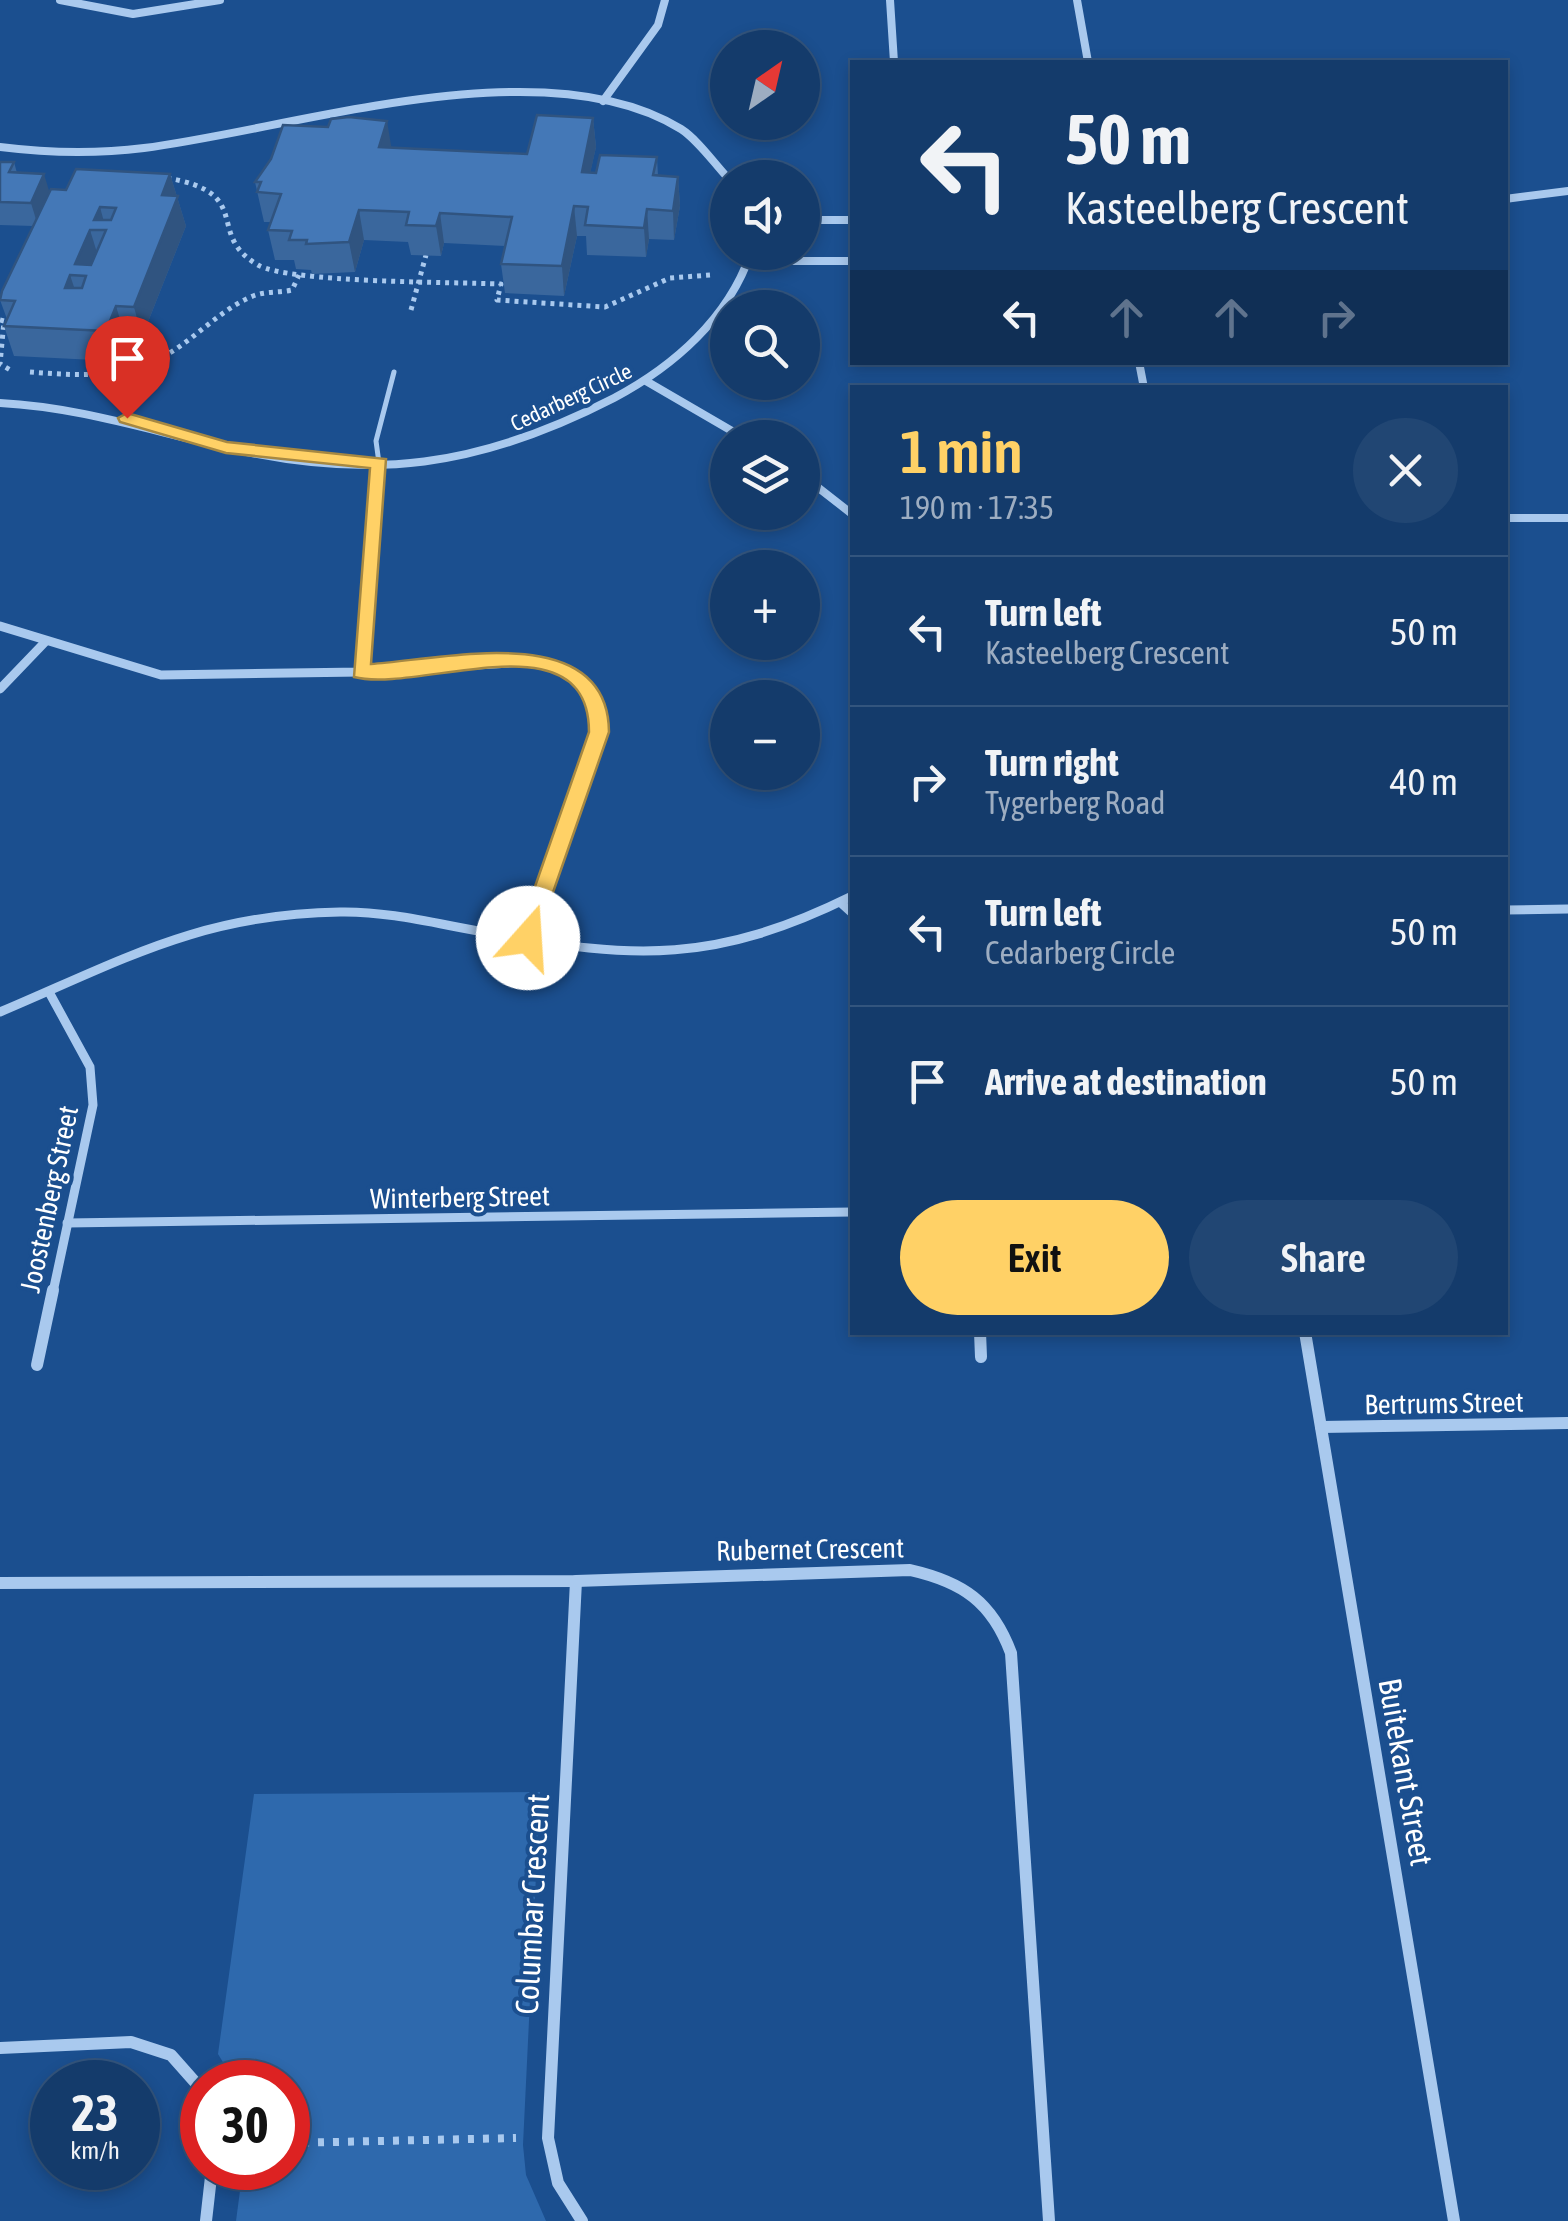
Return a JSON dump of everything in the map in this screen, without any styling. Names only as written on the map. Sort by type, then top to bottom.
[{"type":"street","points":[[60,0],[122,14],[219,0]]},
{"type":"street","points":[[603,102],[658,25],[665,0]]},
{"type":"street","points":[[890,0],[894,60]]},
{"type":"street","points":[[1077,0],[1088,60]]},
{"type":"street","points":[[0,147],[74,152],[156,146],[448,96],[534,93],[603,102],[684,132],[714,160]]},
{"type":"street","points":[[1508,199],[1568,192]]},
{"type":"street","points":[[820,220],[850,220]]},
{"type":"street","name":"Cedarberg Circle","points":[[820,260],[850,261]]},
{"type":"street","name":"Cedarberg Circle","points":[[0,403],[91,410],[268,454],[379,463],[452,457],[514,444],[646,381],[690,346],[745,270]]},
{"type":"street","points":[[646,381],[713,420]]},
{"type":"street","points":[[360,672],[379,463]]},
{"type":"street","points":[[820,489],[850,512]]},
{"type":"street","points":[[1508,518],[1568,518]]},
{"type":"street","points":[[0,626],[161,675],[360,672],[526,659],[570,671],[593,693],[599,705],[599,732],[528,938]]},
{"type":"street","points":[[0,689],[46,641]]},
{"type":"street","points":[[0,1012],[194,931],[331,911],[395,916],[640,954],[718,950],[777,934],[850,897]]},
{"type":"street","points":[[840,903],[850,911]]},
{"type":"street","points":[[1508,910],[1568,909]]},
{"type":"street","name":"Joostenberg Street","points":[[37,1365],[93,1106],[94,1080],[49,992]]},
{"type":"street","name":"Winterberg Street","points":[[68,1224],[850,1212]]},
{"type":"street","points":[[980,1335],[981,1357]]},
{"type":"street","name":"Buitekant Street","points":[[1306,1335],[1454,2221]]},
{"type":"street","name":"Bertrums Street","points":[[1321,1428],[1568,1423]]},
{"type":"street","name":"Rubernet Crescent","points":[[0,1583],[576,1581],[910,1570],[946,1577],[980,1596],[1001,1622],[1011,1653],[1049,2221]]},
{"type":"street","name":"Columbar Crescent","points":[[576,1581],[548,2138],[553,2177],[566,2205],[582,2221]]},
{"type":"street","points":[[0,2048],[131,2042],[171,2055],[180,2065]]},
{"type":"street","points":[[206,2221],[210,2190]]},
{"type":"lane","points":[[379,463],[376,441],[394,372]]},
{"type":"path","points":[[156,146],[150,174],[213,191],[222,203],[229,236],[242,255],[274,274],[500,284],[497,300],[604,307],[688,274],[742,277]]},
{"type":"path","points":[[411,310],[426,255]]},
{"type":"path","points":[[0,320],[4,322],[0,364],[5,370],[104,377],[166,356],[222,313],[264,292],[288,292],[299,274]]},
{"type":"path","points":[[310,2142],[548,2138]]},
{"type":"shaded area","points":[[540,1792],[523,2145],[526,2175],[546,2221],[236,2221],[240,2190],[310,2190],[310,2060],[222,2060],[218,2054],[254,1794]]},
{"type":"building","points":[[537,115],[593,118],[582,172],[596,173],[600,155],[657,157],[653,175],[678,177],[673,211],[647,209],[644,228],[585,225],[588,207],[574,206],[562,266],[501,264],[512,217],[440,213],[436,226],[406,225],[409,212],[359,210],[349,242],[306,244],[307,240],[289,240],[292,231],[268,230],[281,194],[257,192],[261,182],[255,182],[271,159],[283,125],[328,127],[331,119],[349,117],[387,121],[379,147],[527,154]]},
{"type":"building","points":[[0,162],[14,162],[9,172],[44,174],[31,203],[0,202]]},
{"type":"building","points":[[76,169],[170,174],[162,195],[178,196],[134,307],[116,306],[106,331],[4,326],[15,301],[0,300],[2,291],[51,189],[66,190]],"holes":[[[100,207],[116,208],[111,220],[94,220]],[[90,230],[106,230],[91,265],[75,264]],[[70,275],[86,276],[82,288],[65,288]]]},
{"type":"route","points":[[127,418],[226,448],[348,463],[379,463],[360,672],[526,659],[554,664],[584,681],[599,705],[599,732],[528,938]]}]
